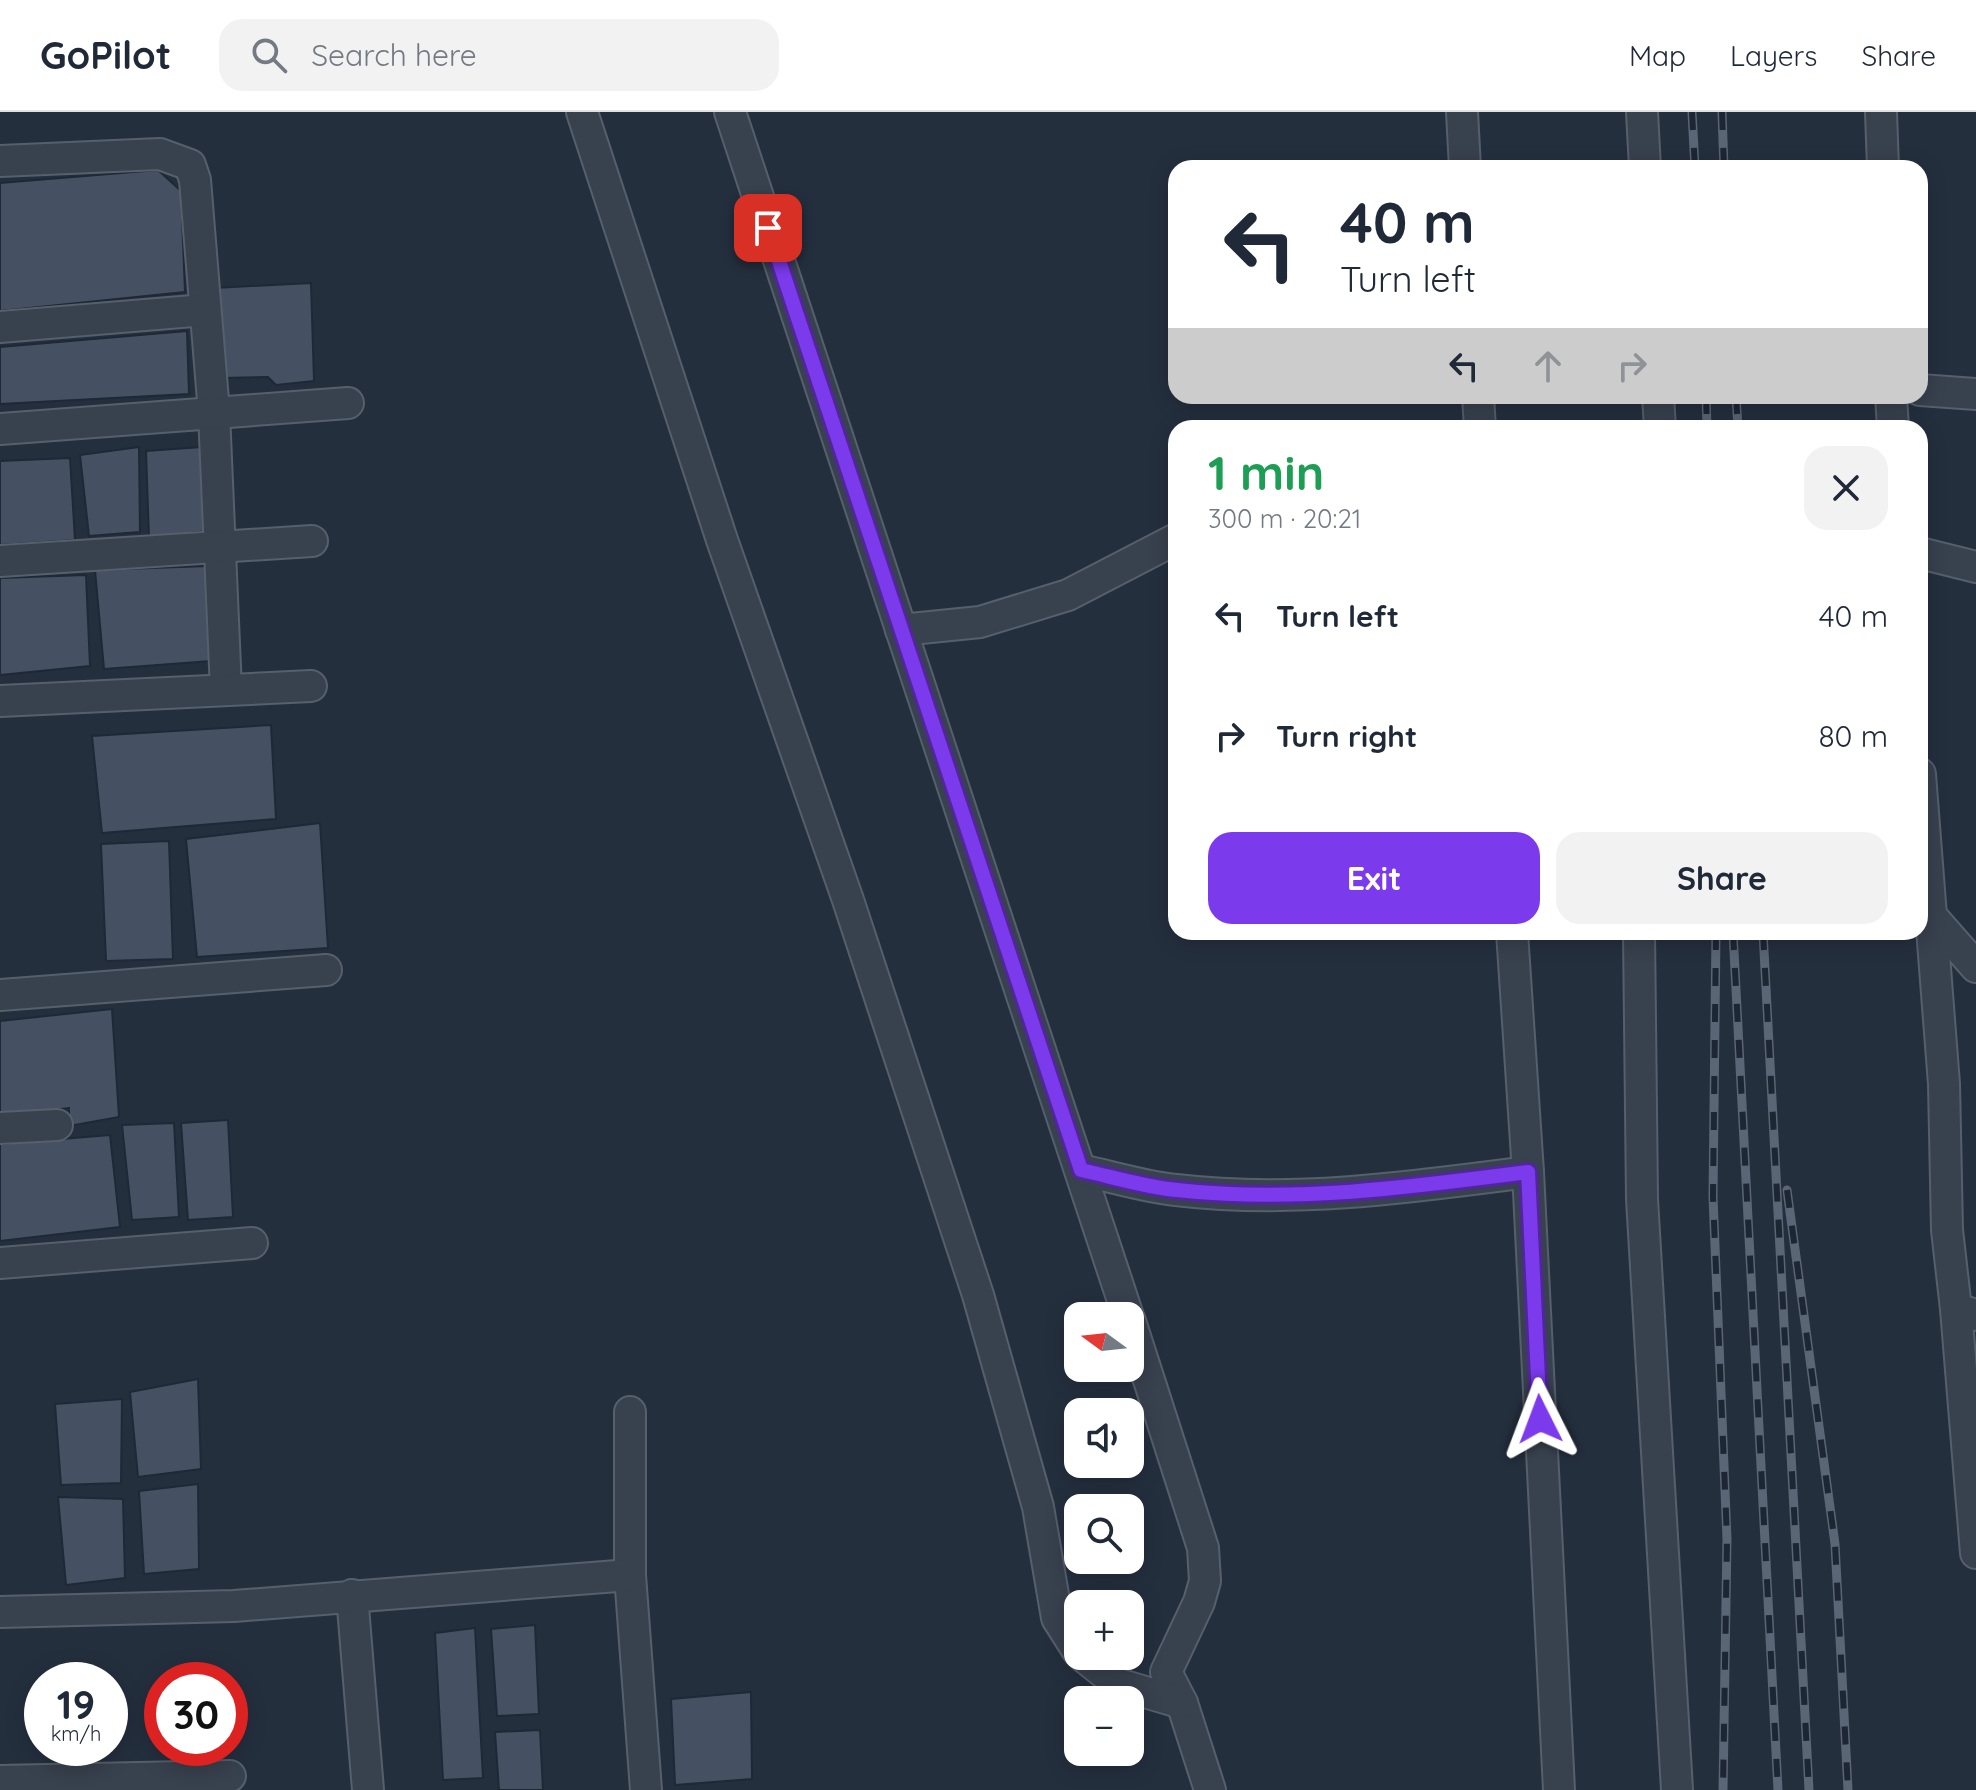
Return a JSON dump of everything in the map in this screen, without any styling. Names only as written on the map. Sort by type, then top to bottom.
[{"type":"street","points":[[582,112],[722,540],[848,900],[978,1295],[1038,1507],[1057,1618],[1064,1629]]},
{"type":"street","points":[[730,112],[1124,1302]]},
{"type":"street","points":[[1462,112],[1465,160]]},
{"type":"street","points":[[1642,112],[1645,160]]},
{"type":"street","points":[[1881,112],[1883,160]]},
{"type":"street","points":[[0,161],[160,154],[190,165],[195,180],[214,413],[226,690]]},
{"type":"street","points":[[0,327],[205,310]]},
{"type":"street","points":[[1928,391],[1976,394]]},
{"type":"street","points":[[0,429],[348,403]]},
{"type":"street","points":[[0,561],[312,541]]},
{"type":"street","points":[[901,630],[980,622],[1068,595],[1168,543]]},
{"type":"street","points":[[1928,555],[1976,567]]},
{"type":"street","points":[[0,701],[311,686]]},
{"type":"street","points":[[1928,869],[1944,1084],[1947,1230],[1966,1312],[1976,1553]]},
{"type":"street","points":[[1932,917],[1976,967]]},
{"type":"street","points":[[1513,940],[1528,1172],[1559,1790]]},
{"type":"street","points":[[1639,940],[1642,1199],[1677,1790]]},
{"type":"street","points":[[0,995],[326,970]]},
{"type":"street","points":[[0,1128],[57,1125]]},
{"type":"street","points":[[1081,1170],[1175,1190],[1272,1195],[1420,1186],[1528,1172]]},
{"type":"street","points":[[0,1263],[252,1243]]},
{"type":"street","points":[[1144,1365],[1203,1548],[1205,1581],[1202,1592],[1166,1672],[1182,1703],[1210,1790]]},
{"type":"street","points":[[630,1412],[630,1575],[646,1790]]},
{"type":"street","points":[[0,1612],[234,1606],[630,1575]]},
{"type":"street","points":[[352,1595],[368,1790]]},
{"type":"street","points":[[1100,1670],[1118,1684],[1182,1703]]},
{"type":"street","points":[[0,1781],[230,1776]]},
{"type":"building","points":[[158,170],[181,191],[185,292],[0,311],[0,183]]},
{"type":"building","points":[[311,283],[314,381],[276,385],[268,377],[221,378],[214,288]]},
{"type":"building","points":[[187,331],[189,394],[0,404],[0,347]]},
{"type":"building","points":[[139,447],[140,532],[89,536],[80,455]]},
{"type":"building","points":[[202,447],[207,531],[149,538],[146,451]]},
{"type":"building","points":[[70,458],[75,540],[0,545],[0,461]]},
{"type":"building","points":[[208,566],[211,661],[104,669],[95,570]]},
{"type":"building","points":[[86,575],[90,666],[0,675],[0,578]]},
{"type":"building","points":[[271,725],[276,819],[102,833],[92,736]]},
{"type":"building","points":[[320,823],[328,948],[197,957],[186,839]]},
{"type":"building","points":[[169,841],[173,959],[106,961],[101,844]]},
{"type":"building","points":[[112,1009],[119,1117],[69,1126],[69,1108],[0,1118],[0,1021]]},
{"type":"building","points":[[228,1120],[233,1217],[188,1220],[181,1123]]},
{"type":"building","points":[[174,1123],[179,1217],[132,1220],[122,1125]]},
{"type":"building","points":[[110,1135],[120,1227],[0,1241],[0,1144]]},
{"type":"building","points":[[198,1379],[201,1469],[138,1477],[130,1392]]},
{"type":"building","points":[[122,1399],[121,1483],[61,1485],[55,1404]]},
{"type":"building","points":[[198,1484],[199,1569],[144,1574],[139,1491]]},
{"type":"building","points":[[58,1497],[123,1499],[125,1578],[66,1585]]},
{"type":"building","points":[[535,1625],[539,1714],[497,1716],[491,1629]]},
{"type":"building","points":[[475,1628],[483,1778],[443,1780],[435,1633]]},
{"type":"building","points":[[751,1692],[752,1779],[675,1785],[671,1699]]},
{"type":"building","points":[[540,1730],[543,1790],[499,1790],[495,1732]]},
{"type":"railway","points":[[1692,112],[1695,160]]},
{"type":"railway","points":[[1722,112],[1724,160]]},
{"type":"railway","points":[[1706,404],[1707,420]]},
{"type":"railway","points":[[1736,404],[1738,420]]},
{"type":"railway","points":[[1716,940],[1713,1197],[1727,1539],[1723,1790]]},
{"type":"railway","points":[[1733,940],[1778,1790]]},
{"type":"railway","points":[[1763,940],[1809,1790]]},
{"type":"railway","points":[[1787,1190],[1835,1544],[1848,1790]]},
{"type":"route","points":[[768,228],[1081,1170],[1175,1190],[1272,1195],[1420,1186],[1528,1172],[1540,1419]]}]
